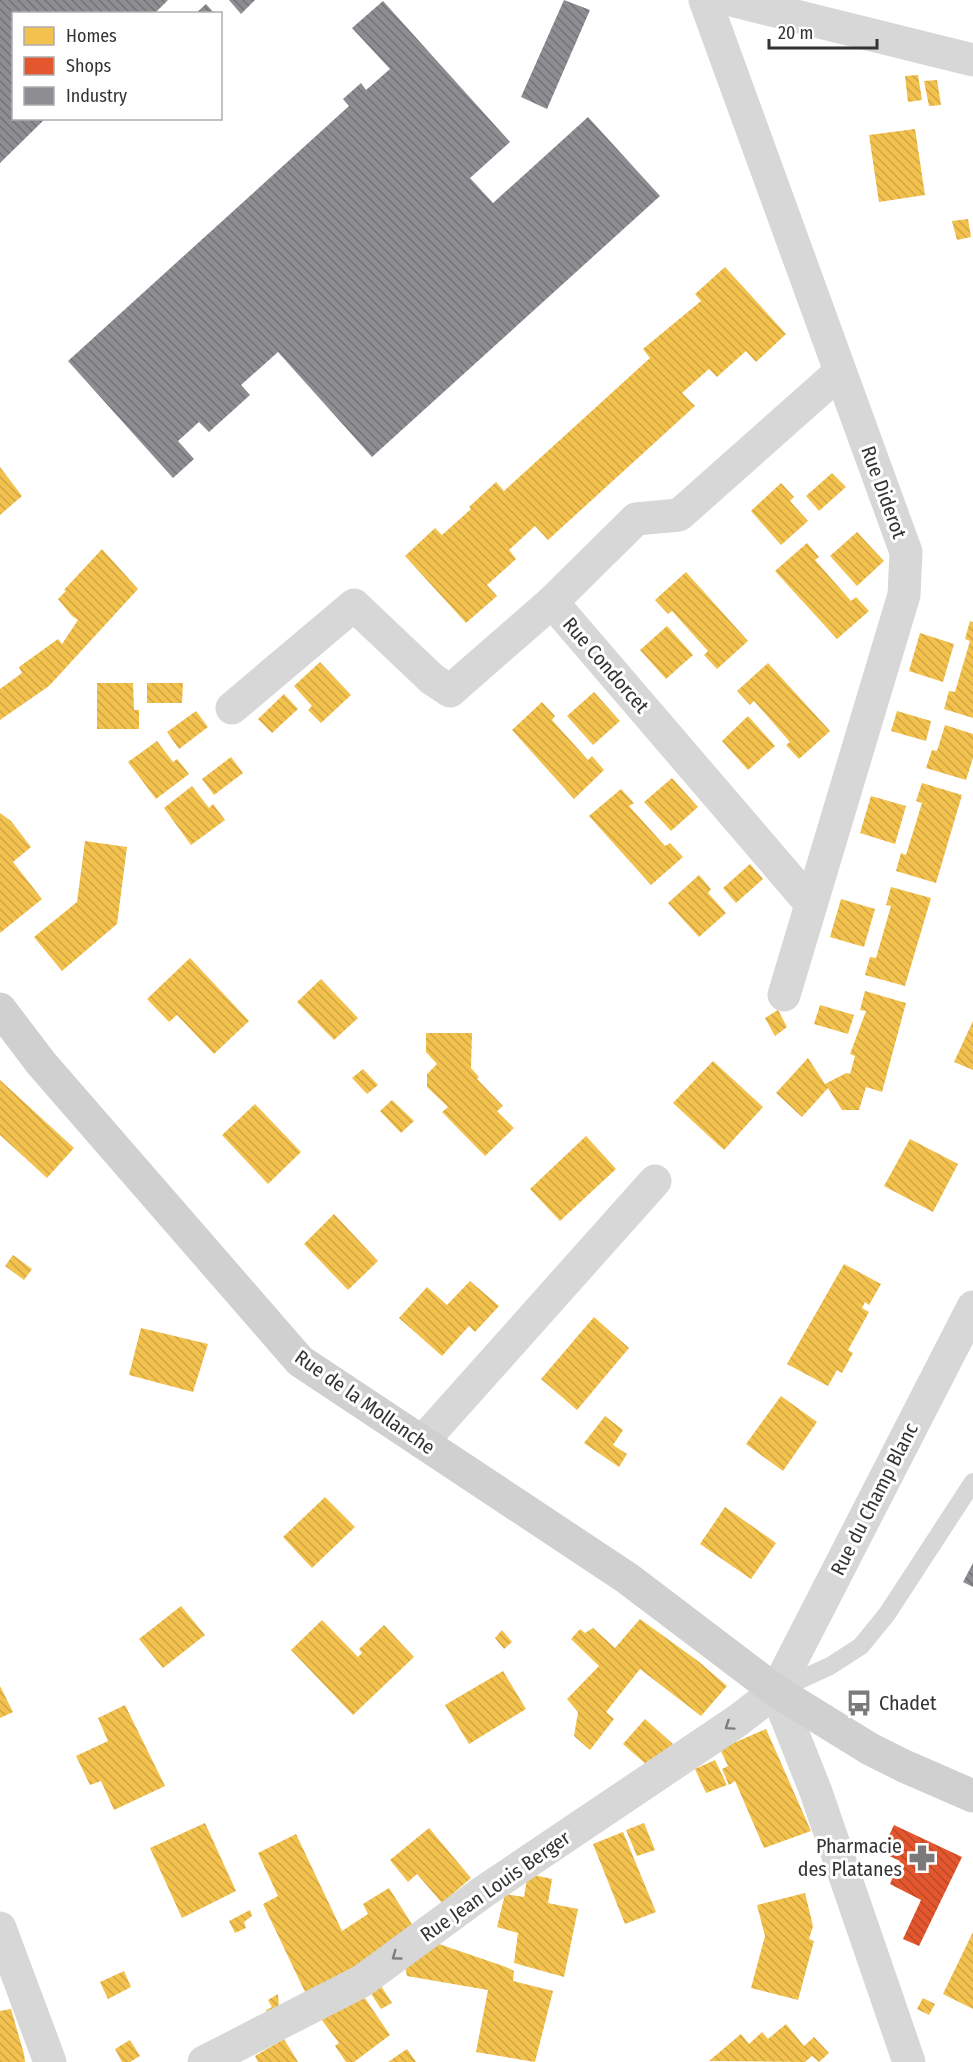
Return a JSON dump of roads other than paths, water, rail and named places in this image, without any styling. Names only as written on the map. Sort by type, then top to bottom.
[{"type":"main road","name":"Rue de la Mollanche","points":[[0,1009],[41,1063],[300,1361],[627,1578],[776,1691],[870,1749],[973,1796]]},
{"type":"street","name":"Rue Diderot","points":[[705,0],[906,552],[904,595],[784,995]]},
{"type":"street","points":[[731,0],[973,60]]},
{"type":"street","name":"Rue Condorcet","points":[[811,904],[552,602],[636,519],[679,515],[840,372]]},
{"type":"street","points":[[232,708],[354,605],[432,679],[450,691],[552,602]]},
{"type":"street","points":[[422,1442],[655,1181]]},
{"type":"street","name":"Rue du Champ Blanc","points":[[776,1691],[973,1307]]},
{"type":"street","points":[[776,1691],[816,1792],[909,2062]]},
{"type":"street","name":"Rue Jean Louis Berger","points":[[204,2062],[362,1981],[483,1892],[737,1721],[776,1691]]},
{"type":"street","points":[[0,1928],[50,2062]]},
{"type":"lane","points":[[776,1691],[830,1666],[861,1646],[887,1614],[973,1482]]},
{"type":"place","name":"Chadet","points":[[859,1703]]},
{"type":"place","name":"Pharmacie des Platanes","points":[[922,1858]]}]
